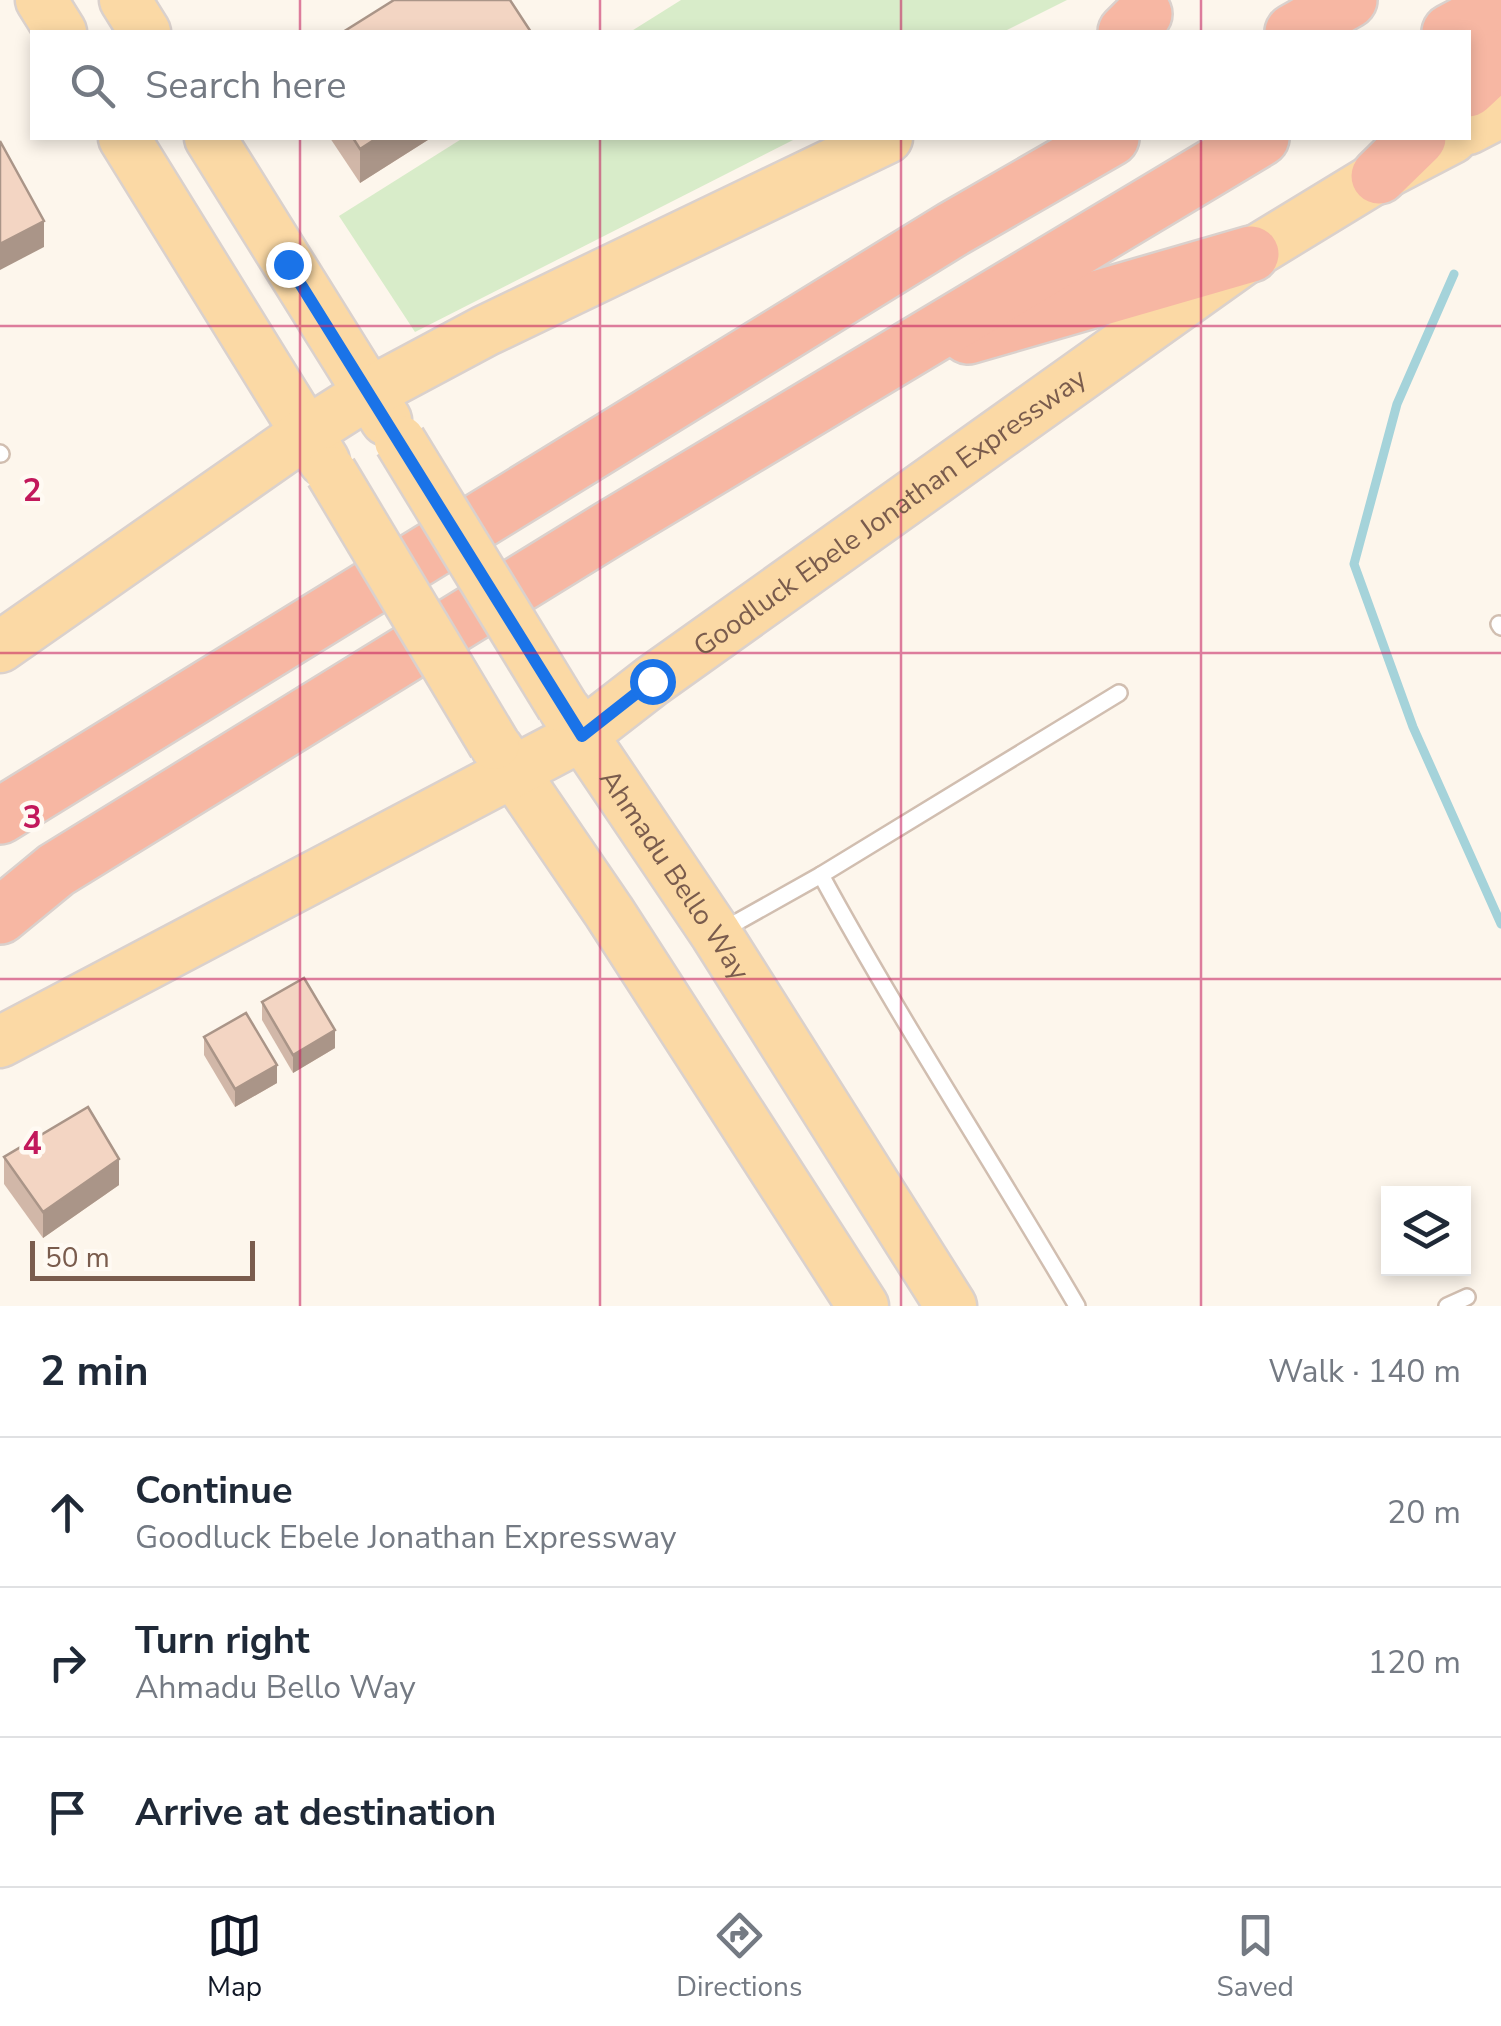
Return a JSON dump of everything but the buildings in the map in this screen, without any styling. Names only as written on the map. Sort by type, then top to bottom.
[{"type":"highway","points":[[1296,30],[1349,0]]},
{"type":"highway","points":[[1454,30],[1501,5]]},
{"type":"highway","points":[[1471,86],[1501,58]]},
{"type":"highway","points":[[952,228],[1030,140]]},
{"type":"highway","points":[[0,816],[952,228],[1106,140]]},
{"type":"highway","points":[[0,916],[56,870],[609,529],[1257,140]]},
{"type":"highway","points":[[1378,176],[1416,140]]},
{"type":"highway","points":[[893,358],[1251,254]]},
{"type":"main road","points":[[41,0],[60,30]]},
{"type":"main road","points":[[125,0],[144,30]]},
{"type":"main road","points":[[1471,127],[1501,112]]},
{"type":"main road","points":[[125,140],[504,759],[609,912],[863,1306]]},
{"type":"main road","name":"Ahmadu Bello Way","points":[[211,140],[572,721],[716,934],[951,1306]]},
{"type":"main road","points":[[0,647],[319,453],[369,393],[484,330],[882,140]]},
{"type":"main road","name":"Goodluck Ebele Jonathan Expressway","points":[[0,1042],[572,721],[843,544],[1251,254],[1378,176],[1448,140]]},
{"type":"lane","points":[[716,934],[821,875],[1119,693]]},
{"type":"lane","points":[[821,875],[865,955],[992,1159],[1077,1306]]},
{"type":"lane","points":[[1447,1306],[1466,1297]]},
{"type":"green space","points":[[681,0],[1067,0],[1007,30],[633,30]]},
{"type":"green space","points":[[460,140],[793,140],[415,332],[339,216]]},
{"type":"waterway","points":[[1454,274],[1397,404],[1354,564],[1413,727],[1501,924]]},
{"type":"route","points":[[288,264],[582,736],[652,681]]}]
